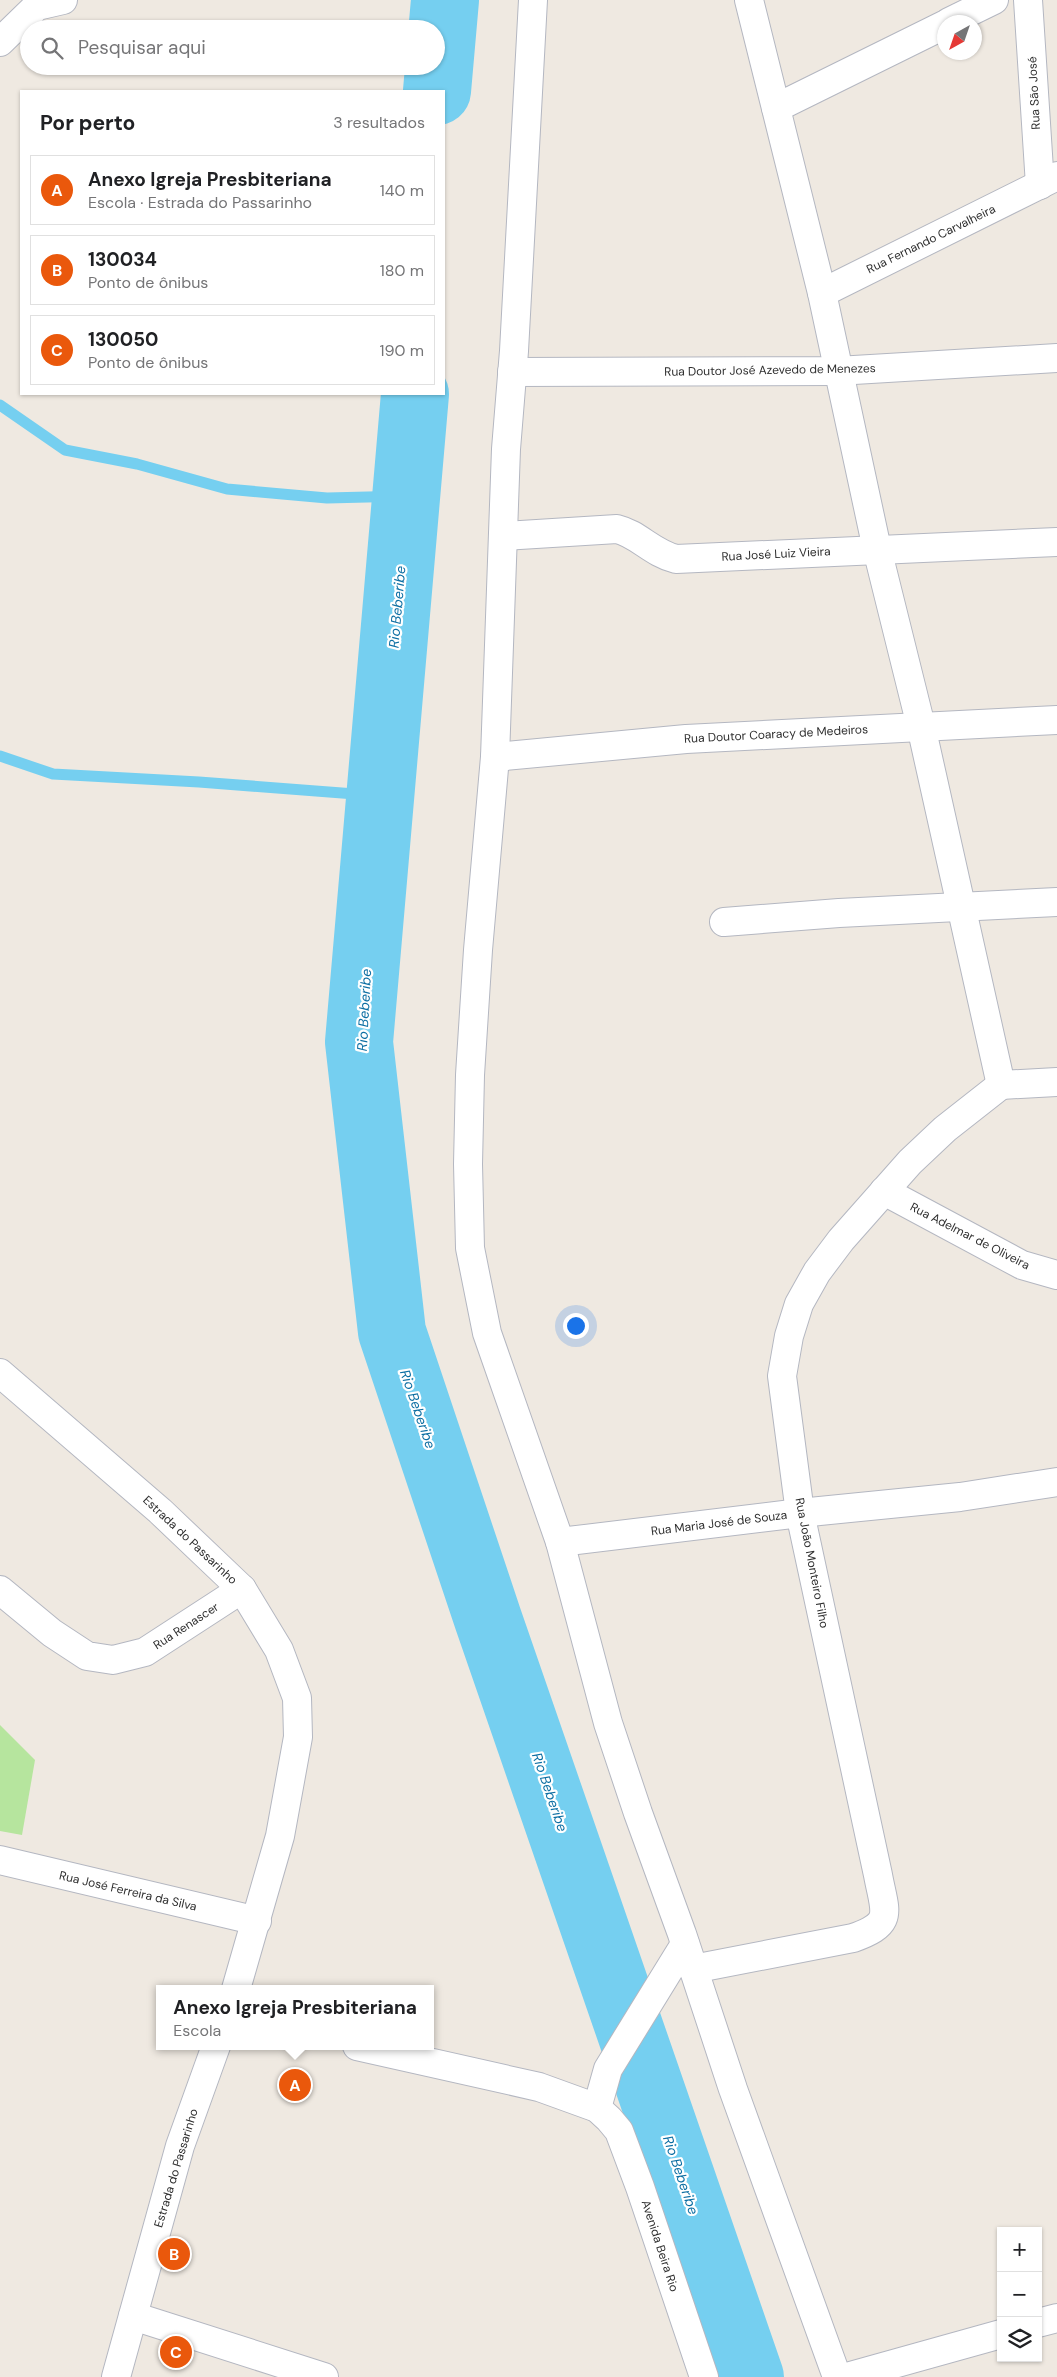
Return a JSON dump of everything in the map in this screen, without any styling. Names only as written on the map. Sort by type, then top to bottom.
[{"type":"street","points":[[23,20],[38,6],[63,0]]},
{"type":"street","points":[[533,0],[506,450],[495,757],[470,1074],[468,1164],[470,1248],[487,1333],[560,1542],[608,1723],[733,2089],[837,2377]]},
{"type":"street","points":[[749,0],[822,293],[837,371],[877,548],[921,726],[1001,1084],[1057,1082]]},
{"type":"street","points":[[964,15],[994,0]]},
{"type":"street","name":"Rua São José","points":[[1028,0],[1048,181]]},
{"type":"street","points":[[0,42],[20,23]]},
{"type":"street","points":[[776,108],[937,28]]},
{"type":"street","name":"Rua Fernando Carvalheira","points":[[822,293],[1048,181]]},
{"type":"street","name":"Rua Doutor José Azevedo de Menezes","points":[[512,372],[837,371],[1057,358]]},
{"type":"street","name":"Rua José Luiz Vieira","points":[[503,536],[617,529],[625,531],[663,556],[676,559],[877,548],[1057,542]]},
{"type":"street","name":"Rua Doutor Coaracy de Medeiros","points":[[495,757],[686,739],[1057,720]]},
{"type":"street","points":[[724,922],[1057,902]]},
{"type":"street","name":"Rua João Monteiro Filho","points":[[689,1957],[853,1938],[873,1931],[881,1924],[885,1913],[800,1512],[782,1376],[789,1336],[798,1304],[817,1272],[841,1240],[945,1129],[1001,1084]]},
{"type":"street","name":"Rua Adelmar de Oliveira","points":[[884,1192],[1022,1265],[1057,1275]]},
{"type":"street","name":"Estrada do Passarinho","points":[[0,1373],[160,1511],[242,1588],[279,1650],[296,1698],[298,1736],[280,1836],[237,1985]]},
{"type":"street","name":"Rua Maria José de Souza","points":[[560,1542],[800,1512],[960,1497],[1057,1482]]},
{"type":"street","name":"Rua Renascer","points":[[0,1590],[52,1633],[87,1656],[113,1660],[145,1652],[242,1588]]},
{"type":"street","name":"Rua José Ferreira da Silva","points":[[0,1860],[257,1921]]},
{"type":"street","points":[[374,2050],[539,2087],[603,2113],[608,2069],[664,1976],[689,1957]]},
{"type":"street","name":"Estrada do Passarinho","points":[[116,2377],[180,2146],[215,2050]]},
{"type":"street","name":"Avenida Beira Rio","points":[[603,2113],[619,2131],[640,2187],[704,2377]]},
{"type":"street","points":[[133,2316],[324,2377]]},
{"type":"street","points":[[1042,2322],[1057,2318]]},
{"type":"street","points":[[847,2377],[997,2335]]},
{"type":"green space","points":[[0,1725],[35,1760],[22,1835],[0,1831]]},
{"type":"waterway","name":"Rio Beberibe","points":[[443,20],[445,0]]},
{"type":"waterway","name":"Rio Beberibe","points":[[437,90],[438,75]]},
{"type":"waterway","name":"Rio Beberibe","points":[[415,395],[359,1042],[392,1332],[488,1619],[750,2377]]},
{"type":"waterway","points":[[0,405],[65,450],[137,464],[227,489],[327,498],[408,496]]},
{"type":"waterway","points":[[0,756],[53,774],[199,782],[381,796]]},
{"type":"place","name":"Anexo Igreja Presbiteriana","points":[[295,2085]]},
{"type":"place","name":"130034","points":[[174,2254]]},
{"type":"place","name":"130050","points":[[176,2352]]}]
